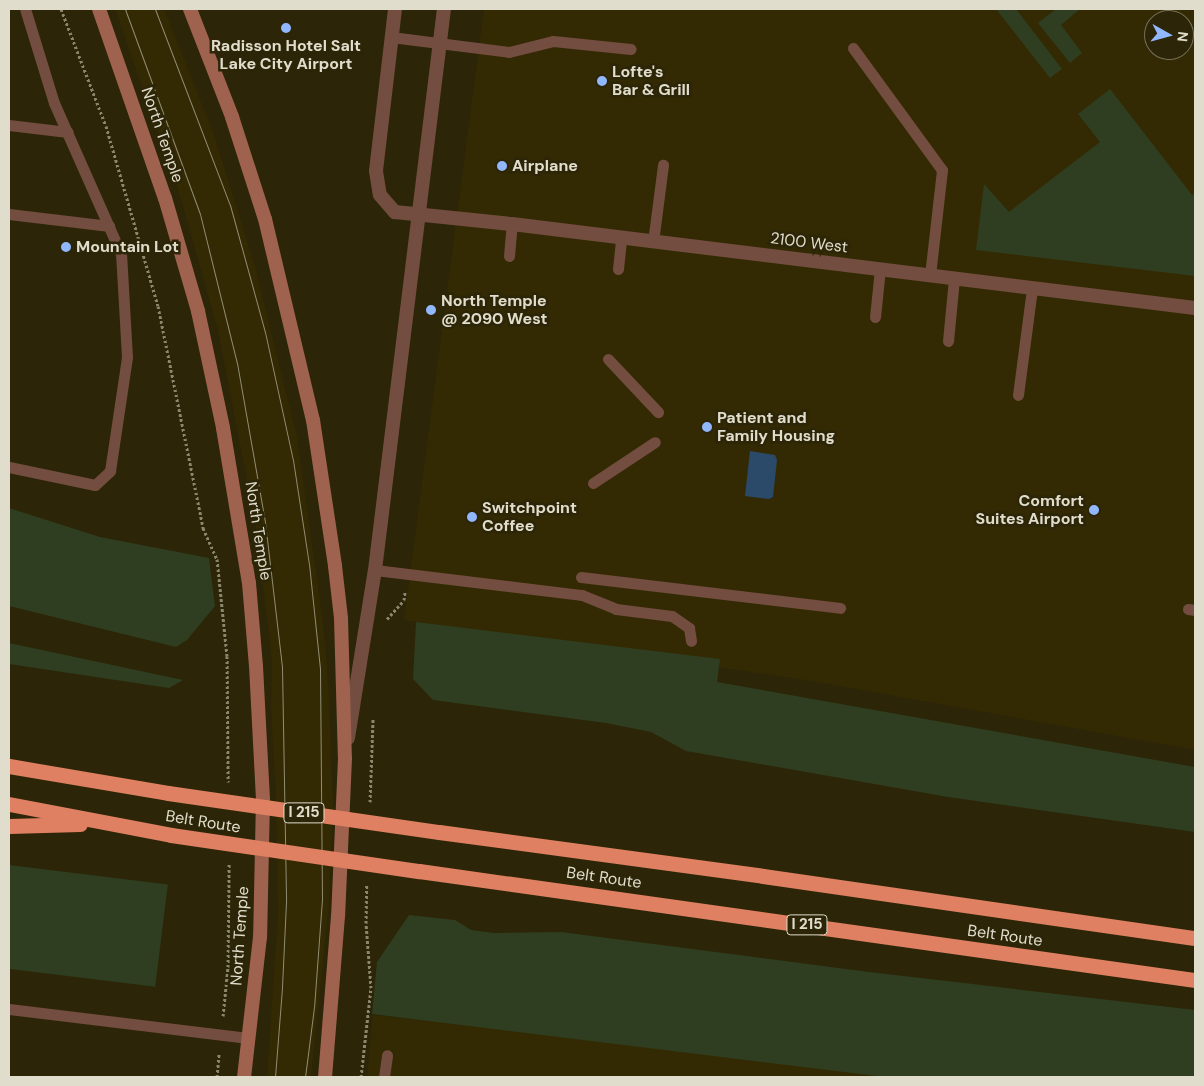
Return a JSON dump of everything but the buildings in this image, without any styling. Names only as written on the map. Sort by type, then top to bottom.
[{"type":"highway","name":"Belt Route","points":[[9,766],[168,793],[1195,938]]},
{"type":"highway","name":"Belt Route","points":[[9,804],[171,835],[1195,980]]},
{"type":"highway","points":[[9,826],[109,823]]},
{"type":"main road","name":"North Temple","points":[[99,9],[166,198],[198,310],[224,428],[249,583],[257,674],[263,799],[260,937],[244,1077]]},
{"type":"main road","points":[[190,9],[232,117],[265,218],[313,420],[341,618],[345,758],[338,916],[325,1077]]},
{"type":"street","points":[[395,9],[376,184],[384,203],[395,212],[419,215]]},
{"type":"street","points":[[345,758],[375,570],[444,9]]},
{"type":"street","name":"2100 West","points":[[419,215],[512,224],[1195,308]]},
{"type":"lane","points":[[9,467],[95,485],[110,471],[127,357],[121,254],[54,103],[25,9]]},
{"type":"lane","points":[[391,37],[510,52],[553,41],[631,49]]},
{"type":"lane","points":[[852,48],[942,170],[930,276]]},
{"type":"lane","points":[[9,126],[68,132]]},
{"type":"lane","points":[[653,242],[663,165]]},
{"type":"lane","points":[[9,214],[109,226]]},
{"type":"lane","points":[[509,256],[512,224]]},
{"type":"lane","points":[[618,269],[621,238]]},
{"type":"lane","points":[[875,317],[880,269]]},
{"type":"lane","points":[[948,341],[954,279]]},
{"type":"lane","points":[[1018,395],[1032,288]]},
{"type":"lane","points":[[608,359],[658,412]]},
{"type":"lane","points":[[593,483],[655,442]]},
{"type":"lane","points":[[375,570],[582,595],[616,608],[672,616],[689,628],[691,641]]},
{"type":"lane","points":[[581,577],[840,608]]},
{"type":"lane","points":[[9,1009],[248,1038]]},
{"type":"lane","points":[[384,1077],[387,1055]]},
{"type":"path","points":[[61,9],[106,126],[158,306],[203,528],[217,559],[227,656],[228,783]]},
{"type":"path","points":[[217,1077],[228,967],[229,862]]},
{"type":"shaded area","points":[[115,9],[164,9],[213,132],[254,263],[297,437],[324,630],[329,696],[333,803],[329,904],[311,1077],[267,1077],[278,913],[276,794],[271,710],[272,660],[255,520],[217,327],[179,192]]},
{"type":"shaded area","points":[[484,9],[1195,9],[1195,750],[818,682],[404,620]]},
{"type":"shaded area","points":[[373,1015],[969,1077],[367,1077]]},
{"type":"green space","points":[[996,9],[1016,9],[1062,69],[1050,78]]},
{"type":"green space","points":[[1056,9],[1080,9],[1061,25],[1082,53],[1070,63],[1038,23]]},
{"type":"green space","points":[[1110,89],[1192,195],[1195,193],[1195,276],[976,250],[984,184],[1009,212],[1100,142],[1078,114]]},
{"type":"green space","points":[[9,508],[100,537],[209,558],[215,606],[187,640],[176,647],[9,606]]},
{"type":"green space","points":[[416,622],[720,659],[717,682],[1195,767],[1195,832],[948,797],[686,751],[651,732],[606,723],[433,700],[413,679]]},
{"type":"green space","points":[[9,643],[183,680],[169,688],[9,664]]},
{"type":"green space","points":[[9,865],[168,884],[155,987],[9,969]]},
{"type":"green space","points":[[409,915],[455,920],[471,930],[494,933],[561,932],[869,972],[1195,1010],[1195,1077],[885,1077],[372,1014],[377,962]]},
{"type":"water","points":[[750,451],[775,455],[777,460],[773,497],[769,499],[745,496]]},
{"type":"tram line","points":[[125,9],[200,214],[237,363],[265,522],[282,667],[286,902],[275,1077]]},
{"type":"tram line","points":[[155,9],[230,205],[265,332],[293,460],[309,564],[320,669],[322,899],[314,1007],[305,1077]]},
{"type":"place","name":"Radisson Hotel Salt Lake City Airport","points":[[286,28]]},
{"type":"place","name":"Lofte's Bar & Grill","points":[[602,81]]},
{"type":"place","name":"Airplane","points":[[502,166]]},
{"type":"place","name":"Mountain Lot","points":[[66,247]]},
{"type":"place","name":"North Temple @ 2090 West","points":[[431,310]]},
{"type":"place","name":"Patient and Family Housing","points":[[707,427]]},
{"type":"place","name":"Comfort Suites Airport","points":[[1094,510]]},
{"type":"place","name":"Switchpoint Coffee","points":[[472,517]]}]
